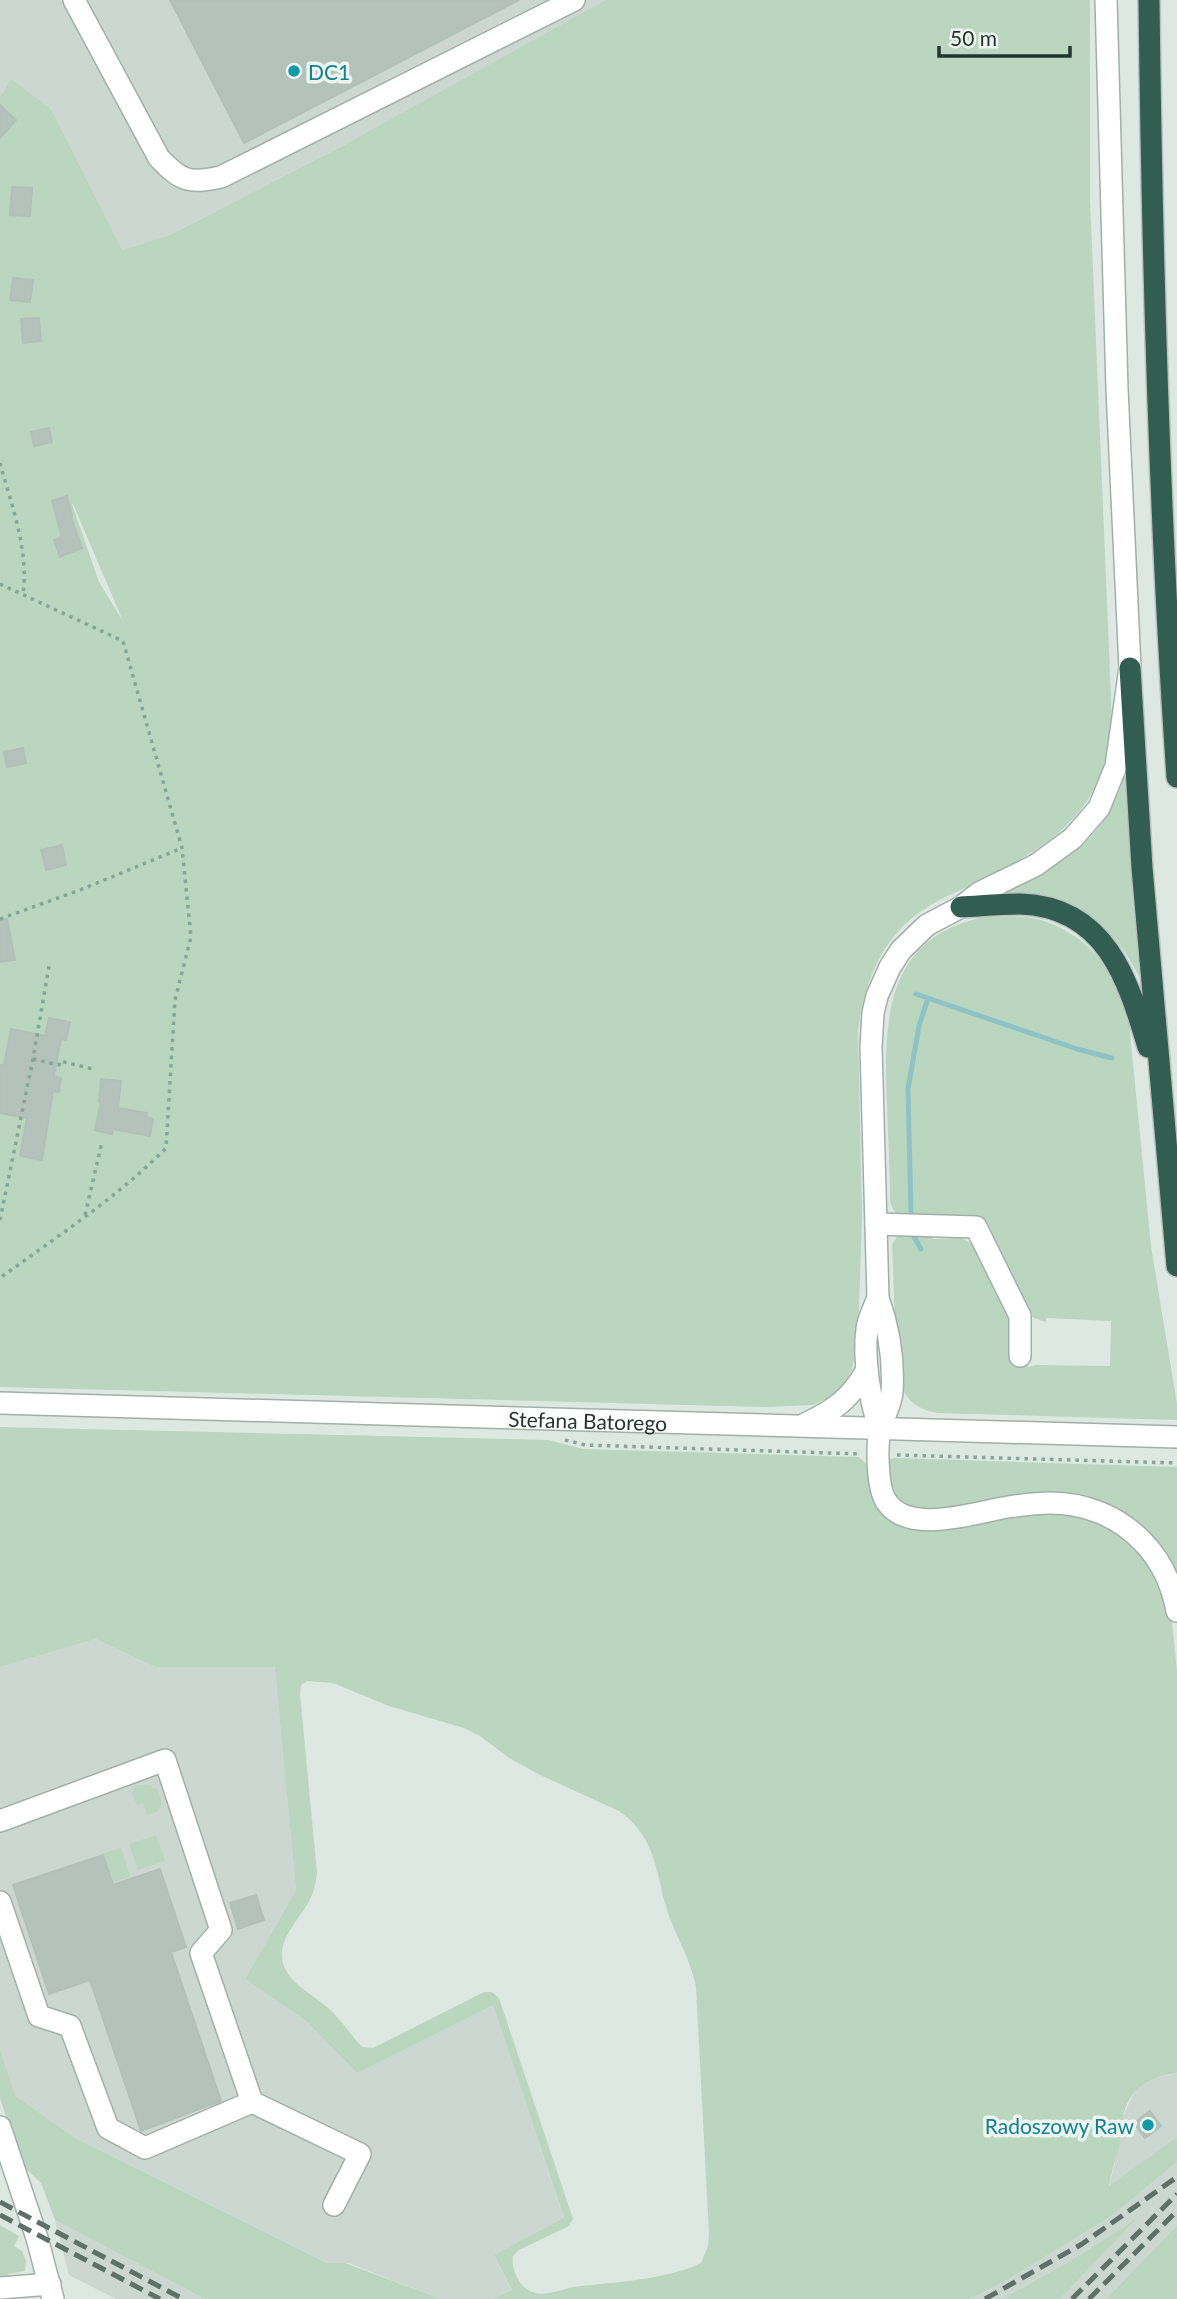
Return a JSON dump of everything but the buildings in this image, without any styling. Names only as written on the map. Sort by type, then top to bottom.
[{"type":"highway","points":[[1149,0],[1152,207],[1162,520],[1177,777]]},
{"type":"highway","points":[[1130,668],[1142,868],[1177,1266]]},
{"type":"highway","points":[[961,907],[1023,904],[1055,911],[1081,923],[1098,938],[1114,956],[1131,993],[1160,1086]]},
{"type":"street","points":[[74,0],[159,158],[173,173],[188,181],[220,177],[574,0]]},
{"type":"street","points":[[1106,0],[1117,389],[1130,668],[1116,766],[1099,808],[1073,838],[1036,865],[979,893],[912,937],[890,967],[877,996],[871,1047],[878,1298],[888,1325],[892,1390],[889,1408],[880,1429],[879,1454],[881,1489],[887,1502],[909,1517],[936,1520],[1010,1507],[1052,1503],[1099,1511],[1117,1520],[1130,1528],[1152,1550],[1161,1564],[1177,1611]]},
{"type":"street","points":[[876,1224],[976,1227],[1020,1316],[1020,1356]]},
{"type":"street","points":[[878,1298],[867,1327],[867,1370],[874,1414],[880,1429]]},
{"type":"street","points":[[801,1426],[839,1406],[857,1387],[867,1370]]},
{"type":"street","name":"Stefana Batorego","points":[[0,1403],[1177,1437]]},
{"type":"street","points":[[0,1821],[165,1760],[221,1930],[201,1953],[252,2102],[360,2154],[334,2205]]},
{"type":"street","points":[[0,1902],[39,2016],[70,2026],[108,2127],[145,2148],[252,2102]]},
{"type":"street","points":[[0,2127],[37,2238],[51,2292],[0,2288]]},
{"type":"path","points":[[0,463],[21,543],[23,593]]},
{"type":"path","points":[[0,584],[123,641],[182,848],[191,937],[174,1000],[166,1148],[148,1166],[85,1216],[0,1278]]},
{"type":"path","points":[[0,919],[182,848]]},
{"type":"path","points":[[0,1220],[49,966]]},
{"type":"path","points":[[33,1059],[59,1065],[60,1061],[93,1069]]},
{"type":"path","points":[[85,1216],[102,1142]]},
{"type":"path","points":[[562,1439],[585,1445],[1177,1463]]},
{"type":"shaded area","points":[[0,0],[623,0],[170,235],[122,250],[87,188],[51,109],[11,80],[0,97]]},
{"type":"shaded area","points":[[96,1639],[155,1667],[276,1667],[296,1890],[245,1979],[306,2021],[357,2073],[416,2040],[493,2005],[564,2219],[494,2255],[512,2291],[494,2299],[441,2299],[348,2263],[327,2263],[75,2138],[16,2096],[0,2049],[0,1667]]},
{"type":"shaded area","points":[[1177,2073],[1177,2137],[1109,2187],[1119,2146],[1122,2118],[1133,2095],[1139,2085],[1149,2079]]},
{"type":"shaded area","points":[[1177,2162],[1177,2225],[1106,2299],[1060,2299],[1133,2221],[1070,2261],[1002,2299],[970,2299],[1007,2280],[1112,2216]]},
{"type":"shaded area","points":[[55,2220],[205,2299],[116,2299],[69,2275]]},
{"type":"green space","points":[[606,0],[1090,0],[1090,199],[1111,697],[1110,733],[1104,764],[1094,790],[1079,812],[1059,832],[1009,866],[939,900],[912,918],[885,948],[872,974],[858,1031],[862,1218],[858,1337],[852,1370],[838,1393],[813,1405],[768,1407],[0,1387],[0,97],[11,79],[51,109],[122,250],[170,235],[344,145]],"holes":[[[73,504],[123,621],[99,582]]]},
{"type":"green space","points":[[1125,768],[1140,979],[1116,941],[1101,926],[1083,914],[1044,898],[999,894],[1047,870],[1089,838],[1115,799]]},
{"type":"green space","points":[[992,916],[1037,919],[1070,933],[1099,958],[1119,994],[1129,1023],[1151,1246],[1177,1404],[1177,1420],[938,1413],[922,1409],[911,1401],[897,1375],[892,1244],[899,1234],[930,1233],[933,1239],[961,1238],[979,1247],[1008,1302],[1028,1367],[1110,1366],[1111,1321],[1046,1318],[1046,1322],[1034,1318],[1025,1311],[978,1218],[903,1218],[894,1211],[890,1202],[887,1041],[898,984],[911,960],[930,940],[957,925]]},
{"type":"green space","points":[[0,1427],[548,1440],[583,1449],[858,1457],[873,1474],[893,1515],[1072,1512],[1121,1530],[1151,1562],[1171,1612],[1177,1671],[1177,2073],[1148,2081],[1129,2100],[1122,2120],[1119,2148],[1109,2186],[1177,2137],[1177,2162],[1112,2216],[1007,2280],[970,2299],[494,2299],[512,2290],[494,2255],[564,2218],[493,2005],[357,2073],[306,2021],[245,1979],[296,1890],[275,1667],[155,1667],[96,1639],[0,1667]],"holes":[[[307,1681],[333,1683],[389,1706],[464,1728],[540,1775],[619,1811],[641,1833],[653,1858],[669,1916],[688,1959],[696,1987],[709,2234],[708,2246],[701,2263],[639,2280],[574,2287],[548,2293],[527,2290],[517,2277],[513,2256],[519,2250],[569,2226],[573,2219],[499,1998],[492,1992],[484,1992],[373,2048],[362,2047],[332,2011],[293,1980],[287,1971],[282,1952],[285,1940],[309,1902],[317,1873],[301,1685]]]},
{"type":"green space","points":[[894,1458],[1177,1467],[1177,1578],[1175,1569],[1160,1544],[1142,1528],[1091,1504],[929,1515],[901,1506],[889,1489],[888,1460]]},
{"type":"green space","points":[[136,1785],[149,1785],[158,1790],[162,1805],[157,1812],[147,1815],[143,1803],[137,1805],[132,1793]]},
{"type":"green space","points":[[156,1835],[165,1861],[138,1870],[129,1844]]},
{"type":"green space","points":[[121,1847],[130,1877],[113,1883],[103,1854]]},
{"type":"green space","points":[[0,2049],[16,2096],[75,2138],[327,2263],[345,2263],[441,2299],[205,2299],[55,2220],[41,2183],[22,2165],[0,2098]]},
{"type":"green space","points":[[1136,2219],[1060,2299],[1002,2299],[1070,2261]]},
{"type":"green space","points":[[0,2225],[19,2236],[14,2246],[22,2251],[26,2261],[25,2271],[8,2274],[7,2280],[0,2279]]},
{"type":"green space","points":[[1177,2225],[1177,2299],[1106,2299]]},
{"type":"waterway","points":[[916,994],[1077,1049],[1112,1058]]},
{"type":"waterway","points":[[911,1213],[908,1089],[919,1026],[928,998]]},
{"type":"waterway","points":[[913,1235],[921,1249]]},
{"type":"railway","points":[[985,2299],[1082,2244],[1177,2177]]},
{"type":"railway","points":[[1072,2299],[1177,2194]]},
{"type":"railway","points":[[0,2202],[183,2299]]},
{"type":"railway","points":[[1089,2299],[1177,2211]]},
{"type":"railway","points":[[0,2215],[160,2299]]},
{"type":"place","name":"DC1","points":[[294,71]]},
{"type":"place","name":"Radoszowy Raw","points":[[1148,2125]]}]
